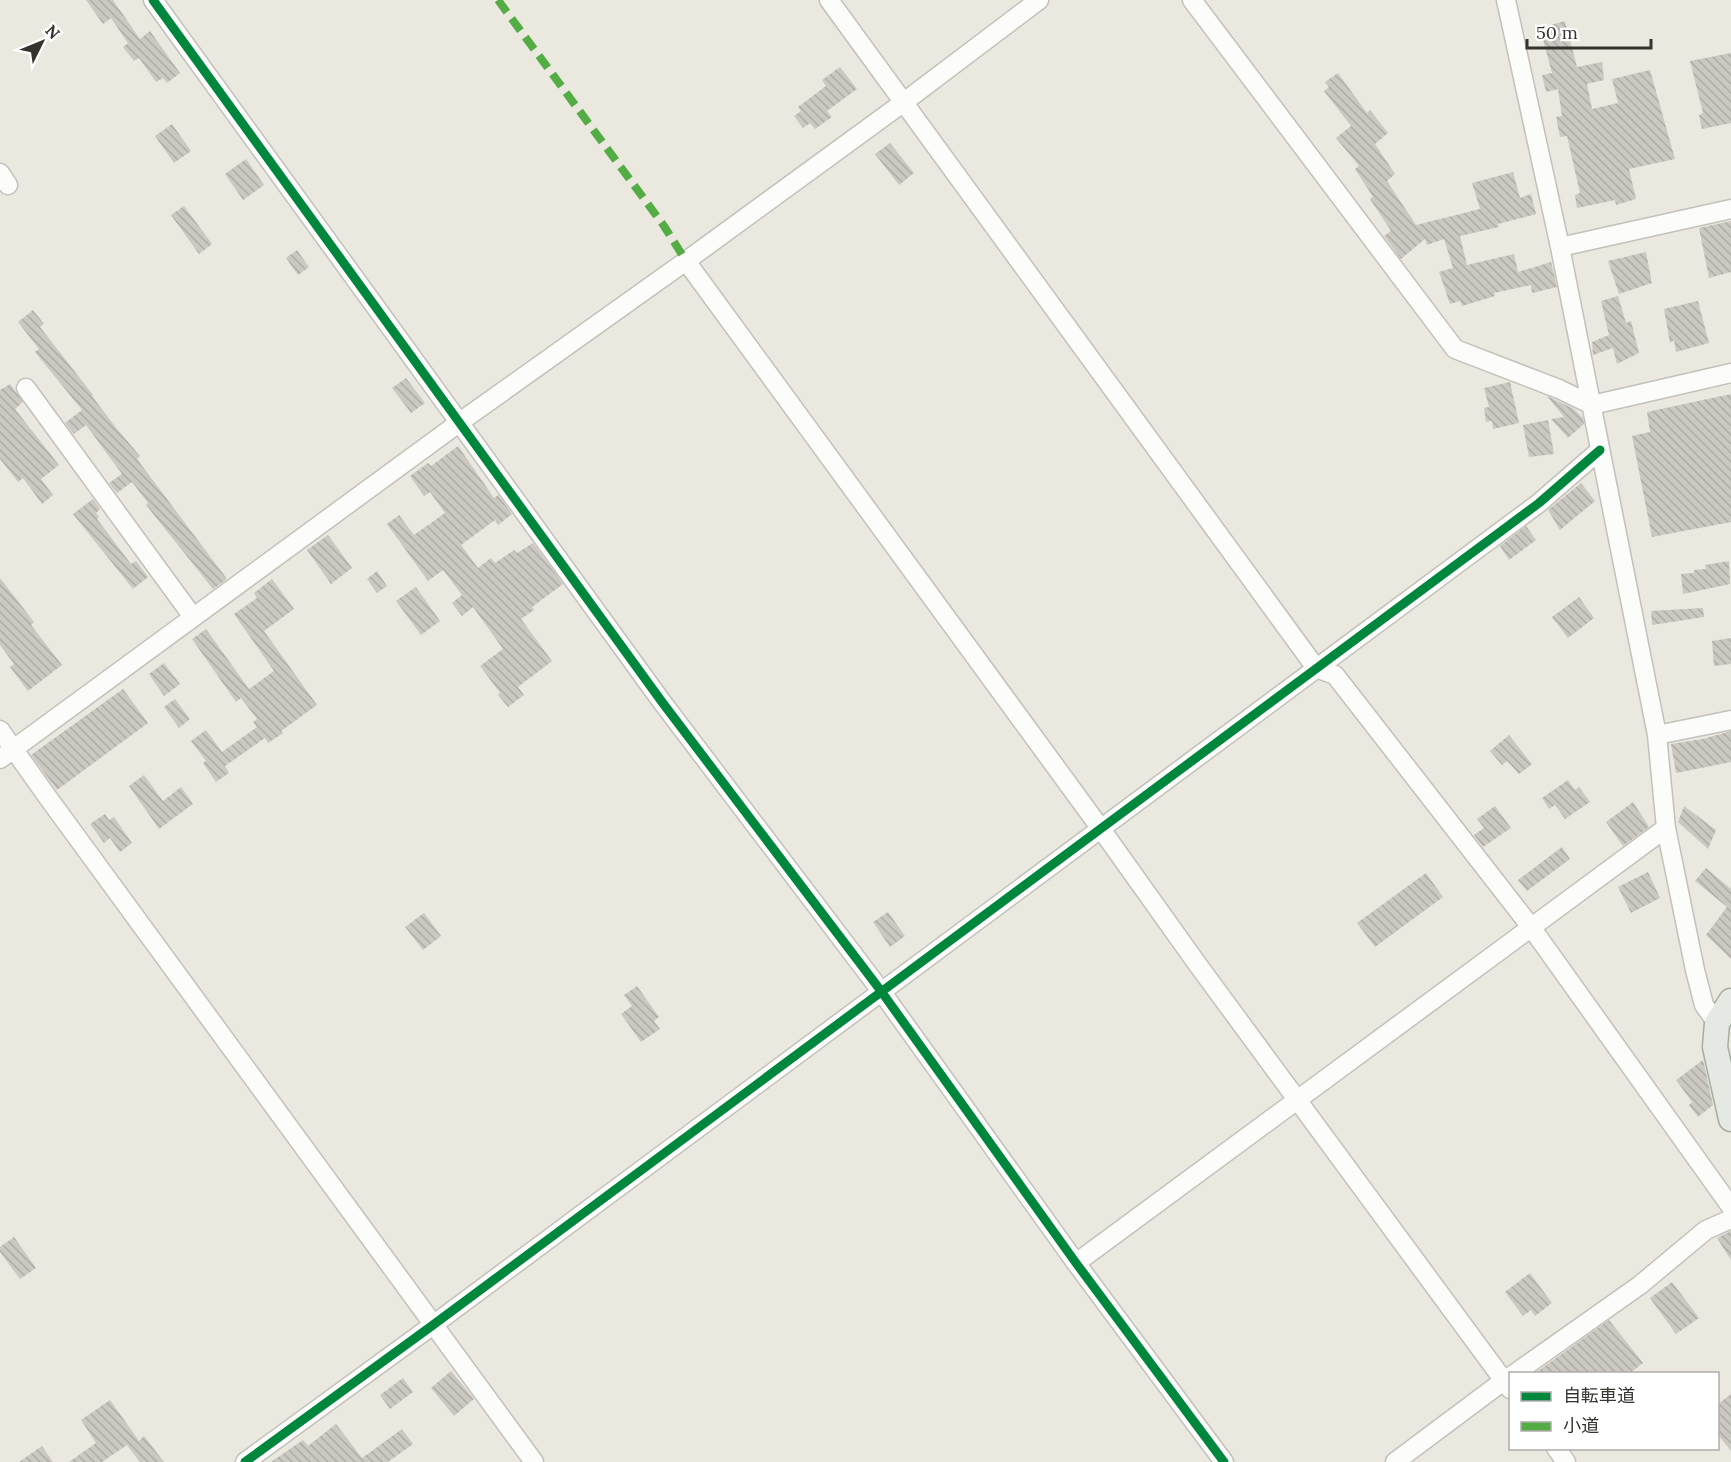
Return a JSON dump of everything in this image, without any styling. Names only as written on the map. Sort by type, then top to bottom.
[{"type":"main road","points":[[1731,1001],[1717,1023],[1715,1047],[1731,1119]]},
{"type":"street","points":[[153,0],[662,702],[881,991],[1076,1263],[1224,1462]]},
{"type":"street","points":[[829,0],[1316,668],[1335,675],[1531,927],[1731,1207]]},
{"type":"street","points":[[7,754],[460,422],[904,102],[1039,0]]},
{"type":"street","points":[[1192,0],[1455,349],[1559,389],[1592,405],[1731,373]]},
{"type":"street","points":[[1506,0],[1560,247],[1657,735],[1666,828],[1704,1005],[1717,1023]]},
{"type":"street","points":[[1560,247],[1731,209]]},
{"type":"street","points":[[686,261],[1198,965],[1509,1379]]},
{"type":"street","points":[[26,388],[193,617]]},
{"type":"street","points":[[244,1462],[433,1325],[1539,503],[1600,450]]},
{"type":"street","points":[[1657,735],[1731,720]]},
{"type":"street","points":[[0,729],[7,754],[49,799],[534,1462]]},
{"type":"street","points":[[1076,1263],[1666,828]]},
{"type":"street","points":[[1521,1372],[1640,1285],[1706,1230],[1731,1219]]},
{"type":"street","points":[[1395,1462],[1509,1381]]},
{"type":"street","points":[[1557,1450],[1566,1462]]},
{"type":"building","points":[[86,0],[113,0],[140,39],[150,31],[180,73],[167,83],[163,78],[156,82],[139,58],[134,61],[123,47],[128,43],[111,18],[103,24]]},
{"type":"building","points":[[1565,21],[1577,67],[1602,62],[1604,80],[1587,84],[1592,109],[1618,103],[1612,79],[1650,70],[1675,159],[1629,169],[1636,199],[1616,205],[1615,200],[1577,208],[1575,195],[1580,193],[1567,136],[1560,137],[1556,117],[1562,116],[1558,89],[1546,92],[1542,75],[1552,73],[1540,28]]},
{"type":"building","points":[[1731,53],[1731,123],[1702,129],[1699,115],[1703,113],[1690,61]]},
{"type":"building","points":[[840,67],[857,89],[827,111],[832,117],[815,129],[810,123],[803,128],[794,116],[801,111],[798,107],[826,86],[822,80]]},
{"type":"building","points":[[1338,73],[1367,113],[1370,110],[1388,133],[1375,144],[1395,174],[1387,181],[1416,225],[1480,209],[1472,183],[1513,172],[1520,198],[1531,194],[1536,214],[1498,224],[1499,227],[1460,236],[1467,265],[1514,254],[1518,272],[1551,262],[1557,287],[1532,293],[1531,285],[1494,293],[1495,296],[1462,306],[1460,301],[1450,304],[1439,272],[1453,268],[1444,239],[1427,245],[1425,239],[1401,259],[1384,236],[1391,231],[1370,199],[1373,197],[1355,169],[1359,166],[1336,138],[1351,126],[1324,91],[1329,87],[1325,82]]},
{"type":"building","points":[[172,124],[191,151],[174,163],[155,136]]},
{"type":"building","points":[[890,143],[914,173],[899,185],[875,154]]},
{"type":"building","points":[[246,159],[264,185],[243,200],[225,174]]},
{"type":"building","points":[[184,206],[212,244],[199,254],[171,215]]},
{"type":"building","points":[[1731,221],[1731,272],[1709,278],[1699,228]]},
{"type":"building","points":[[297,250],[309,267],[298,275],[286,258]]},
{"type":"building","points":[[1646,252],[1652,283],[1619,294],[1608,261]]},
{"type":"building","points":[[1618,296],[1626,323],[1631,321],[1639,353],[1617,364],[1613,348],[1593,355],[1592,342],[1609,335],[1601,301]]},
{"type":"building","points":[[1698,301],[1709,343],[1676,352],[1674,340],[1670,343],[1664,309]]},
{"type":"building","points":[[33,310],[44,324],[40,327],[140,456],[137,459],[227,579],[213,589],[146,505],[148,503],[132,482],[117,493],[109,483],[122,474],[86,425],[74,434],[65,423],[82,410],[35,352],[39,349],[18,322]]},
{"type":"building","points":[[406,378],[425,403],[411,413],[392,388]]},
{"type":"building","points":[[1510,382],[1519,423],[1493,429],[1492,421],[1486,422],[1484,408],[1489,407],[1484,388]]},
{"type":"building","points":[[10,384],[23,402],[15,409],[59,465],[41,479],[53,495],[42,504],[23,478],[18,482],[0,459],[0,390]]},
{"type":"building","points":[[1731,394],[1731,522],[1652,537],[1632,436],[1650,432],[1647,412]]},
{"type":"building","points":[[1547,396],[1574,409],[1583,418],[1584,424],[1568,438],[1551,419],[1564,417]]},
{"type":"building","points":[[1548,420],[1554,454],[1529,457],[1523,425]]},
{"type":"building","points":[[458,446],[494,498],[498,495],[512,514],[498,525],[495,520],[461,545],[478,568],[491,558],[495,563],[514,550],[517,553],[533,543],[563,584],[532,607],[534,610],[521,619],[552,661],[518,687],[524,695],[508,707],[480,666],[503,649],[473,607],[462,616],[452,603],[462,595],[443,570],[428,581],[387,524],[399,515],[414,535],[445,513],[430,492],[424,496],[410,476],[428,463],[431,466]]},
{"type":"building","points":[[1581,483],[1595,501],[1560,530],[1548,510]]},
{"type":"building","points":[[93,499],[100,509],[96,513],[99,517],[97,519],[131,564],[136,561],[148,577],[133,589],[73,514]]},
{"type":"building","points":[[1526,526],[1536,540],[1509,560],[1500,546]]},
{"type":"building","points":[[328,535],[352,568],[331,584],[307,550]]},
{"type":"building","points":[[1729,561],[1730,584],[1683,594],[1681,574],[1694,573],[1694,570],[1706,569],[1705,565]]},
{"type":"building","points":[[377,571],[387,586],[377,593],[367,579]]},
{"type":"building","points":[[0,578],[34,622],[31,625],[62,665],[28,691],[10,667],[14,664],[0,645]]},
{"type":"building","points":[[272,579],[294,609],[264,631],[317,705],[268,743],[265,738],[225,766],[229,773],[216,782],[203,763],[206,761],[191,741],[206,730],[222,752],[257,727],[253,722],[257,719],[241,698],[236,702],[192,639],[206,629],[249,689],[274,671],[234,614],[257,598],[254,593]]},
{"type":"building","points":[[416,587],[440,621],[421,635],[396,601]]},
{"type":"building","points":[[1579,597],[1594,618],[1568,638],[1552,617]]},
{"type":"building","points":[[1703,608],[1704,617],[1652,625],[1651,611]]},
{"type":"building","points":[[1731,638],[1731,664],[1714,666],[1712,641]]},
{"type":"building","points":[[164,663],[180,684],[164,696],[149,674]]},
{"type":"building","points":[[123,689],[148,723],[57,790],[31,755]]},
{"type":"building","points":[[175,699],[190,719],[179,728],[164,707]]},
{"type":"building","points":[[1731,731],[1731,762],[1676,773],[1671,744],[1703,739]]},
{"type":"building","points":[[1509,735],[1532,764],[1519,774],[1507,761],[1502,765],[1490,751]]},
{"type":"building","points":[[144,775],[163,801],[181,787],[193,804],[159,829],[129,786]]},
{"type":"building","points":[[1568,780],[1575,790],[1579,787],[1590,802],[1565,819],[1555,805],[1549,809],[1542,798]]},
{"type":"building","points":[[1633,802],[1649,827],[1623,846],[1606,822]]},
{"type":"building","points":[[1495,806],[1511,828],[1483,847],[1474,835],[1484,828],[1477,819]]},
{"type":"building","points":[[1684,806],[1716,830],[1708,849],[1678,822]]},
{"type":"building","points":[[105,814],[109,820],[114,817],[132,843],[120,852],[110,838],[104,843],[90,824]]},
{"type":"building","points":[[1562,847],[1570,859],[1527,891],[1518,880]]},
{"type":"building","points":[[1706,868],[1731,889],[1731,959],[1706,935],[1727,907],[1695,881]]},
{"type":"building","points":[[1648,872],[1660,898],[1631,913],[1618,887]]},
{"type":"building","points":[[1426,873],[1443,897],[1375,947],[1357,923]]},
{"type":"building","points":[[888,912],[905,936],[890,947],[873,922]]},
{"type":"building","points":[[424,913],[441,936],[423,950],[405,927]]},
{"type":"building","points":[[637,986],[659,1017],[654,1021],[660,1029],[641,1042],[621,1014],[632,1006],[624,995]]},
{"type":"building","points":[[1703,1060],[1713,1105],[1698,1117],[1689,1105],[1692,1102],[1676,1080]]},
{"type":"building","points":[[1731,1231],[1731,1260],[1717,1238]]},
{"type":"building","points":[[14,1237],[36,1268],[20,1279],[0,1252],[0,1247]]},
{"type":"building","points":[[1530,1273],[1552,1303],[1535,1316],[1531,1310],[1523,1316],[1505,1292]]},
{"type":"building","points":[[1672,1282],[1699,1318],[1676,1334],[1650,1298]]},
{"type":"building","points":[[1609,1320],[1643,1363],[1632,1372],[1537,1372]]},
{"type":"building","points":[[451,1371],[474,1399],[454,1416],[431,1388]]},
{"type":"building","points":[[403,1378],[413,1392],[390,1409],[380,1395]]},
{"type":"building","points":[[1731,1394],[1731,1451],[1719,1436],[1719,1403]]},
{"type":"building","points":[[110,1400],[139,1441],[144,1436],[164,1462],[140,1462],[127,1445],[102,1462],[69,1462],[96,1443],[81,1420]]},
{"type":"building","points":[[336,1424],[362,1458],[402,1429],[413,1444],[388,1462],[271,1462],[303,1440],[308,1446]]},
{"type":"building","points":[[42,1446],[53,1462],[19,1462]]},
{"type":"marked path","points":[[498,0],[664,226],[686,261]]},
{"type":"cycle path","points":[[153,0],[662,702],[881,991],[1076,1263],[1224,1462]]},
{"type":"cycle path","points":[[245,1462],[433,1325],[1539,503],[1600,450]]}]
